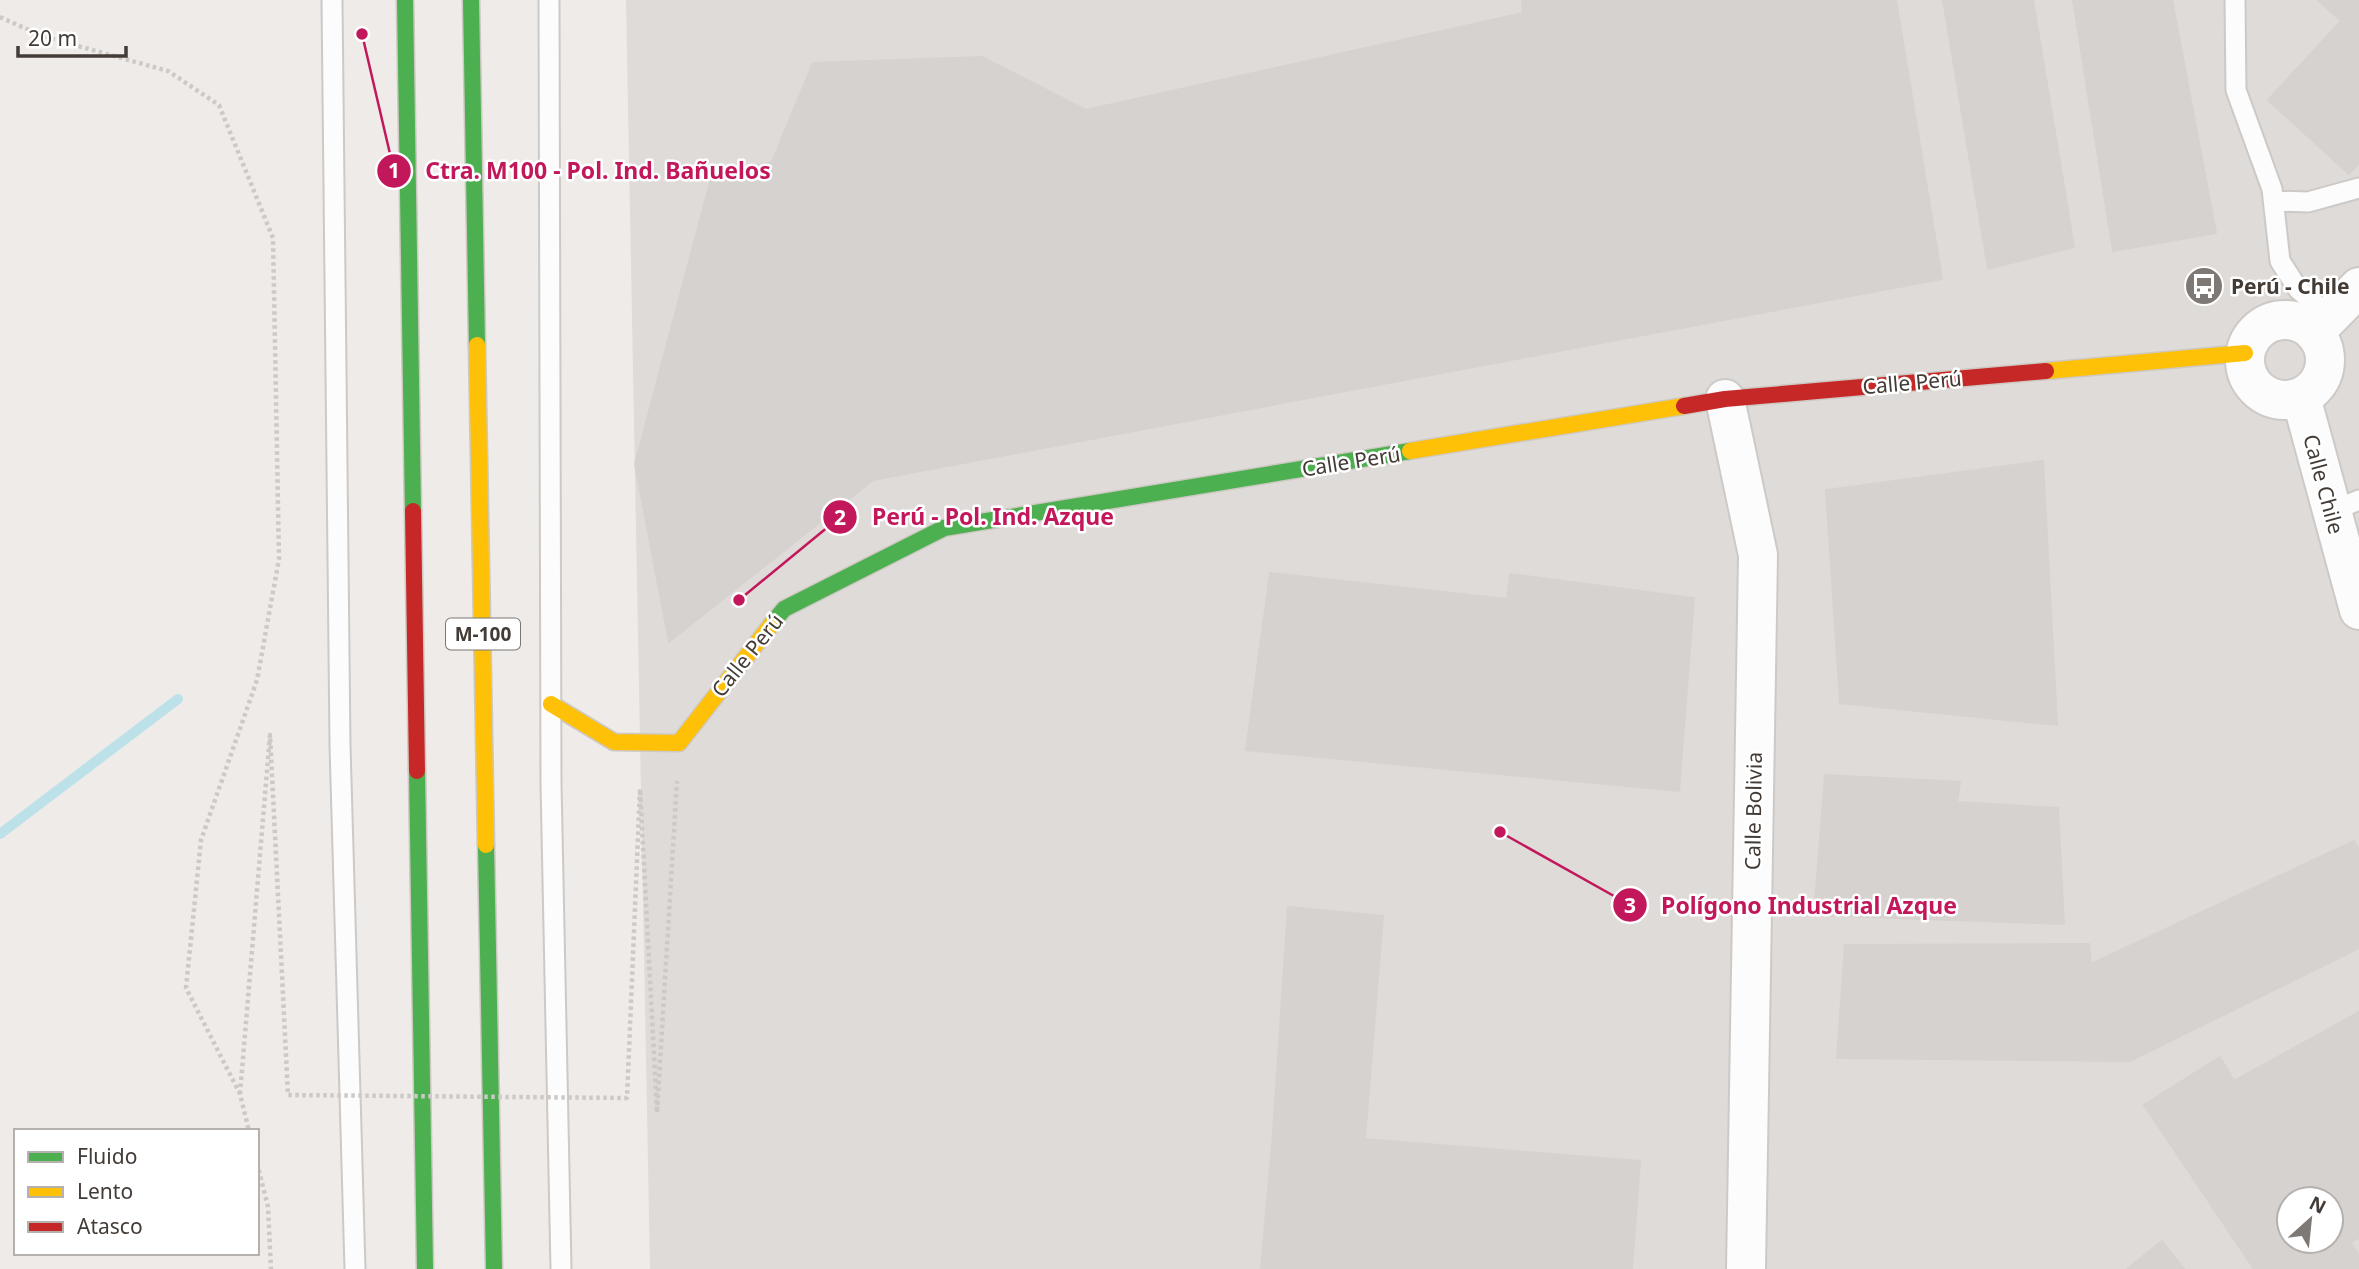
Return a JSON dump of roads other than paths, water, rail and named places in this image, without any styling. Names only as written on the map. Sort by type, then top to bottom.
[{"type":"main road","points":[[405,0],[425,1269]]},
{"type":"main road","name":"M-100","points":[[471,0],[494,1269]]},
{"type":"main road","name":"Calle Perú","points":[[551,704],[614,742],[680,743],[784,609],[944,528],[1725,399],[2245,354]]},
{"type":"street","points":[[2323,324],[2284,320],[2270,323],[2258,330],[2250,340],[2245,354],[2248,378],[2265,395],[2276,399],[2289,400],[2312,390],[2321,379],[2325,366],[2323,324],[2359,287]]},
{"type":"street","name":"Calle Chile","points":[[2301,397],[2345,506],[2359,610]]},
{"type":"street","name":"Calle Bolivia","points":[[1725,399],[1758,555],[1746,1269]]},
{"type":"lane","points":[[332,0],[340,745],[355,1269]]},
{"type":"lane","points":[[549,0],[551,704],[561,1269]]},
{"type":"lane","points":[[2235,0],[2236,90],[2272,189],[2280,261],[2298,289],[2323,312],[2323,324]]},
{"type":"lane","points":[[2274,201],[2308,202],[2359,188]]},
{"type":"waterway","points":[[0,834],[178,699]]},
{"type":"place","name":"Ctra. M100 - Pol. Ind. Bañuelos","points":[[362,34]]},
{"type":"place","name":"Perú - Chile","points":[[2204,286]]},
{"type":"place","name":"Perú - Pol. Ind. Azque","points":[[739,600]]},
{"type":"place","name":"Polígono Industrial Azque","points":[[1500,832]]}]
